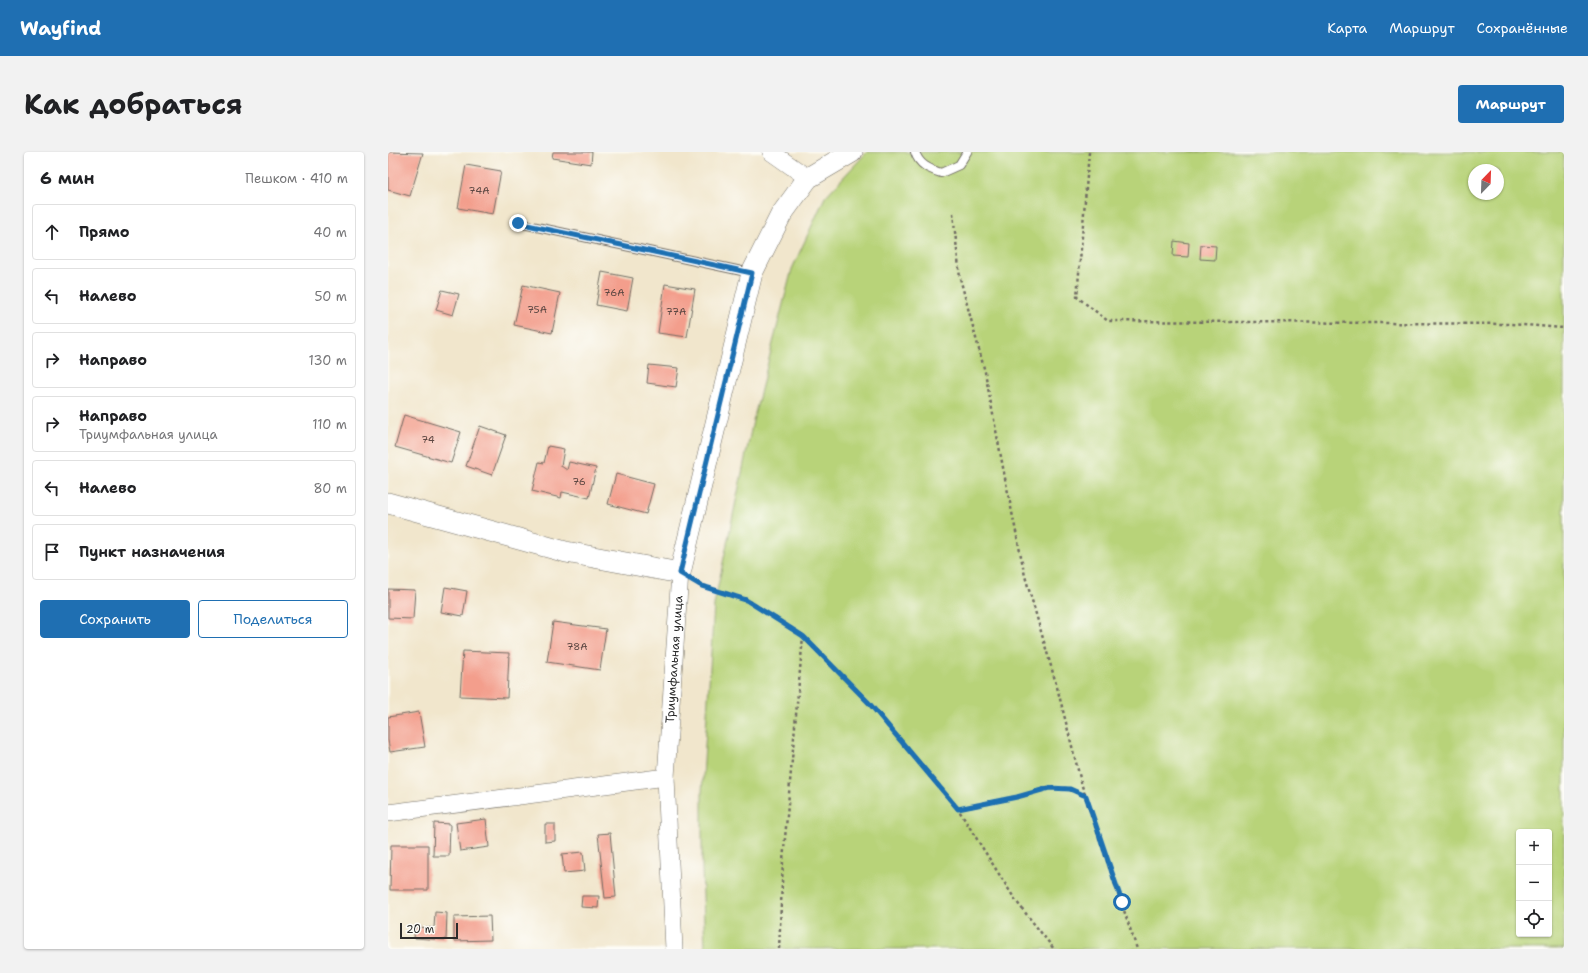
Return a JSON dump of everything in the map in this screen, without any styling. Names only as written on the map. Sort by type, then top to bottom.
[{"type":"street","points":[[770,152],[808,178]]},
{"type":"street","name":"Триумфальная улица","points":[[674,949],[666,778],[680,573],[752,273],[781,215],[808,178],[852,152]]},
{"type":"street","points":[[388,503],[566,552],[680,573]]},
{"type":"street","points":[[388,813],[666,778]]},
{"type":"lane","points":[[915,152],[917,158],[927,168],[941,173],[959,165],[967,152]]},
{"type":"lane","points":[[518,223],[752,273]]},
{"type":"path","points":[[1089,152],[1077,297],[1108,321],[1511,324],[1564,328]]},
{"type":"path","points":[[953,212],[960,278],[985,372],[1005,478],[1026,576],[1086,796],[1137,949]]},
{"type":"path","points":[[680,573],[702,586],[746,600],[803,636],[869,703],[958,809],[1016,901],[1054,949]]},
{"type":"path","points":[[779,949],[783,861],[803,636]]},
{"type":"path","points":[[958,809],[1017,797],[1049,788],[1070,789],[1086,796]]},
{"type":"green space","points":[[867,152],[1564,152],[1564,949],[705,949],[702,868],[702,793],[714,605],[753,421],[792,269],[825,197]]},
{"type":"building","points":[[388,152],[423,153],[410,196],[388,190]]},
{"type":"building","points":[[553,152],[592,152],[591,164],[552,158]]},
{"type":"building","points":[[466,165],[501,171],[493,214],[458,208]]},
{"type":"building","points":[[1174,241],[1189,243],[1188,257],[1173,256]]},
{"type":"building","points":[[1201,245],[1216,246],[1215,260],[1200,259]]},
{"type":"building","points":[[602,272],[633,278],[627,311],[596,305]]},
{"type":"building","points":[[665,284],[695,289],[687,337],[658,333]]},
{"type":"building","points":[[523,285],[560,293],[552,333],[514,325]]},
{"type":"building","points":[[442,290],[459,294],[453,315],[436,310]]},
{"type":"building","points":[[649,365],[679,368],[676,387],[647,383]]},
{"type":"building","points":[[404,415],[461,432],[451,463],[395,447]]},
{"type":"building","points":[[480,426],[506,435],[492,475],[466,466]]},
{"type":"building","points":[[548,446],[564,449],[561,466],[567,470],[569,462],[596,468],[589,498],[562,492],[561,498],[532,491],[539,462],[544,463]]},
{"type":"building","points":[[616,474],[654,484],[646,514],[608,504]]},
{"type":"building","points":[[445,587],[467,591],[463,616],[441,612]]},
{"type":"building","points":[[388,589],[415,590],[413,619],[388,618]]},
{"type":"building","points":[[553,622],[606,629],[600,670],[547,662]]},
{"type":"building","points":[[463,651],[509,653],[507,698],[460,696]]},
{"type":"building","points":[[419,712],[425,747],[390,752],[388,740],[388,717]]},
{"type":"building","points":[[486,819],[489,847],[460,851],[456,823]]},
{"type":"building","points":[[434,823],[450,824],[449,856],[433,856]]},
{"type":"building","points":[[545,824],[555,824],[555,841],[545,842]]},
{"type":"building","points":[[610,833],[616,897],[605,898],[598,834]]},
{"type":"building","points":[[391,845],[428,845],[428,890],[390,890]]},
{"type":"building","points":[[583,852],[585,871],[564,873],[562,854]]},
{"type":"building","points":[[582,896],[599,896],[598,908],[581,907]]},
{"type":"building","points":[[435,912],[447,913],[446,940],[414,938],[415,927],[434,928]]},
{"type":"building","points":[[490,916],[491,940],[454,941],[454,917]]},
{"type":"route","points":[[518,223],[752,273],[680,573],[702,586],[746,600],[803,636],[869,703],[958,809],[1017,797],[1049,788],[1070,789],[1086,796],[1122,902]]}]
